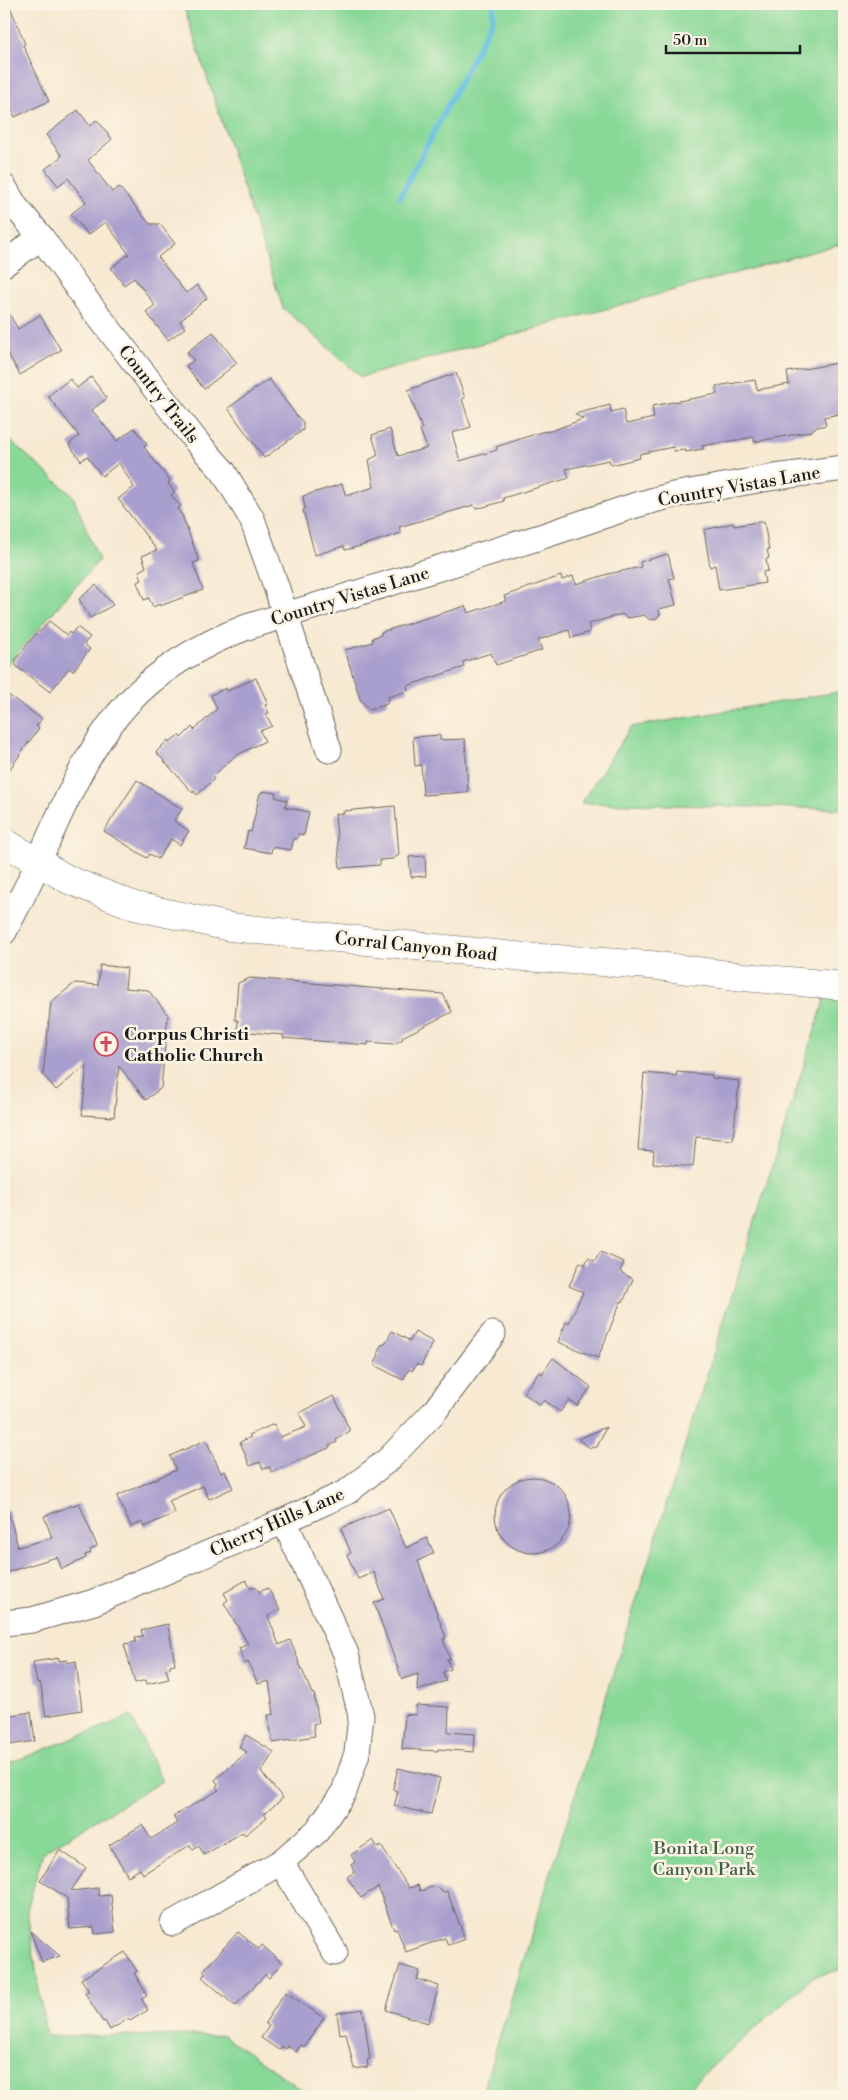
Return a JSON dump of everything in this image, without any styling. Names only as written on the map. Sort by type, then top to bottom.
[{"type":"main road","name":"Corral Canyon Road","points":[[4,842],[69,880],[135,906],[230,927],[525,957],[650,965],[744,977],[844,986]]},
{"type":"street","name":"Country Trails","points":[[4,187],[15,206],[86,300],[196,441],[223,471],[252,519],[286,616],[329,750]]},
{"type":"street","points":[[4,264],[41,238]]},
{"type":"street","name":"Country Vistas Lane","points":[[4,932],[55,823],[99,740],[131,700],[161,673],[202,646],[248,627],[636,505],[673,495],[775,476],[844,468]]},
{"type":"street","name":"Cherry Hills Lane","points":[[4,1623],[32,1620],[94,1602],[347,1492],[389,1459],[434,1412],[493,1334]]},
{"type":"street","points":[[173,1922],[280,1862],[317,1831],[344,1792],[357,1753],[362,1716],[346,1654],[284,1521]]},
{"type":"street","points":[[280,1862],[335,1953]]},
{"type":"green space","points":[[183,4],[844,4],[844,243],[361,377],[283,308]]},
{"type":"green space","points":[[4,435],[73,496],[99,560],[4,668]]},
{"type":"green space","points":[[844,691],[844,809],[581,803],[631,727]]},
{"type":"green space","name":"Bonita Long Canyon Park","points":[[829,985],[844,986],[844,1969],[813,1977],[679,2096],[481,2096]]},
{"type":"green space","points":[[131,1716],[162,1781],[43,1852],[27,1910],[46,2036],[223,2035],[311,2096],[5,2096],[8,2087],[4,2072],[4,1765]]},
{"type":"building","points":[[4,4],[9,4],[25,44],[23,45],[49,101],[15,117],[8,103],[4,104]]},
{"type":"building","points":[[78,110],[90,126],[97,120],[112,139],[88,160],[112,192],[119,187],[150,224],[160,224],[175,244],[158,257],[186,293],[197,285],[207,298],[180,321],[185,328],[168,340],[146,312],[155,305],[134,278],[124,285],[111,268],[129,254],[105,222],[88,235],[71,214],[86,202],[68,178],[58,186],[45,169],[62,156],[46,135]]},
{"type":"building","points":[[4,305],[18,329],[40,315],[61,350],[20,375],[4,347]]},
{"type":"building","points":[[213,332],[237,363],[204,389],[186,366],[194,360],[187,352]]},
{"type":"building","points":[[838,363],[844,396],[844,413],[824,417],[826,425],[814,428],[812,431],[754,442],[754,437],[702,446],[703,449],[686,452],[686,450],[674,451],[673,447],[639,454],[640,458],[611,465],[609,460],[566,469],[569,478],[503,498],[504,501],[484,507],[475,508],[474,505],[399,527],[401,533],[361,546],[345,550],[344,546],[315,555],[303,510],[305,509],[303,496],[342,484],[346,496],[374,487],[369,460],[378,455],[372,435],[390,429],[398,456],[427,448],[408,390],[456,373],[465,398],[462,399],[471,427],[452,433],[460,461],[497,450],[496,447],[541,432],[551,431],[583,419],[575,414],[610,405],[611,412],[623,409],[626,424],[654,418],[652,406],[717,394],[716,386],[755,380],[757,390],[789,384],[787,372]]},
{"type":"building","points":[[91,377],[107,398],[92,410],[117,441],[134,428],[147,444],[144,447],[170,481],[168,483],[174,492],[171,495],[181,507],[177,509],[182,515],[199,561],[193,563],[203,590],[160,606],[160,604],[153,607],[149,598],[144,600],[137,582],[142,580],[139,571],[146,567],[142,556],[157,550],[118,499],[134,487],[119,463],[102,476],[87,456],[81,461],[69,444],[79,436],[48,396],[70,379],[77,388]]},
{"type":"building","points":[[269,379],[303,422],[303,430],[264,458],[228,408]]},
{"type":"building","points":[[764,522],[769,550],[767,550],[769,558],[766,559],[768,571],[763,572],[765,583],[719,590],[715,565],[710,567],[704,530],[733,523],[734,526]]},
{"type":"building","points":[[668,554],[674,578],[669,579],[676,605],[659,609],[660,614],[656,619],[650,620],[644,615],[628,618],[622,614],[588,624],[590,632],[571,638],[569,630],[538,640],[542,650],[496,665],[491,653],[463,662],[464,667],[407,686],[408,691],[388,697],[387,704],[370,710],[360,699],[345,650],[373,642],[372,638],[381,635],[381,632],[465,606],[468,613],[506,601],[504,596],[561,576],[562,580],[573,576],[576,584],[608,574],[641,567],[640,562]]},
{"type":"building","points":[[96,585],[113,605],[90,618],[79,599]]},
{"type":"building","points":[[49,621],[67,635],[69,632],[71,634],[77,627],[90,637],[84,644],[90,649],[73,671],[69,668],[50,692],[16,666],[16,659],[38,631],[40,632]]},
{"type":"building","points":[[256,678],[268,704],[265,705],[269,713],[266,714],[272,726],[260,731],[265,741],[235,756],[212,777],[214,779],[197,795],[194,791],[193,793],[156,752],[168,740],[169,742],[179,735],[181,738],[192,727],[194,730],[217,709],[211,695],[226,688],[227,691]]},
{"type":"building","points":[[4,692],[42,719],[36,726],[39,728],[4,777]]},
{"type":"building","points":[[440,735],[440,740],[465,739],[468,792],[423,795],[421,765],[415,766],[413,737]]},
{"type":"building","points":[[137,780],[182,809],[174,821],[189,831],[180,845],[171,839],[158,859],[150,854],[147,858],[104,831]]},
{"type":"building","points":[[262,791],[276,793],[275,797],[287,800],[285,807],[309,812],[304,835],[298,834],[297,839],[294,838],[291,850],[272,847],[271,853],[244,848],[248,831],[251,832]]},
{"type":"building","points":[[395,806],[399,855],[392,859],[380,860],[380,865],[340,868],[335,814],[344,813],[344,811]]},
{"type":"building","points":[[425,856],[426,876],[411,877],[409,857]]},
{"type":"building","name":"Corpus Christi Catholic Church","points":[[100,965],[127,968],[125,988],[148,990],[168,1015],[161,1088],[146,1100],[119,1066],[114,1117],[82,1115],[87,1065],[56,1090],[43,1075],[51,1002],[75,983],[98,985]]},
{"type":"building","points":[[250,978],[443,994],[452,1012],[402,1037],[403,1039],[394,1044],[368,1042],[368,1045],[283,1038],[284,1035],[237,1031],[238,1020],[235,1020],[238,983]]},
{"type":"building","points":[[677,1072],[712,1075],[712,1078],[739,1081],[733,1140],[696,1137],[693,1167],[653,1163],[654,1151],[638,1150],[644,1073],[676,1076]]},
{"type":"building","points":[[600,1252],[624,1262],[620,1272],[633,1279],[623,1302],[621,1301],[598,1358],[558,1342],[566,1322],[569,1323],[583,1292],[569,1286],[580,1262],[585,1265],[588,1258],[595,1261]]},
{"type":"building","points":[[392,1331],[410,1341],[415,1332],[433,1342],[421,1366],[416,1364],[412,1371],[409,1369],[403,1380],[374,1365],[381,1345],[385,1344]]},
{"type":"building","points":[[553,1358],[591,1387],[577,1406],[569,1400],[560,1412],[544,1400],[540,1405],[523,1393],[539,1372],[542,1374]]},
{"type":"building","points":[[334,1396],[350,1431],[336,1440],[337,1442],[329,1446],[329,1448],[271,1472],[270,1467],[263,1469],[260,1462],[250,1466],[240,1442],[251,1437],[249,1435],[274,1424],[280,1437],[306,1427],[299,1413]]},
{"type":"building","points":[[606,1427],[597,1447],[590,1448],[578,1439]]},
{"type":"building","points":[[206,1440],[221,1473],[225,1471],[233,1488],[209,1499],[203,1486],[169,1501],[175,1513],[144,1527],[142,1522],[131,1527],[117,1496],[176,1470],[170,1456]]},
{"type":"building","points":[[533,1477],[548,1480],[560,1488],[568,1500],[571,1515],[568,1530],[560,1542],[548,1550],[533,1553],[518,1550],[506,1542],[498,1530],[495,1515],[498,1500],[506,1488],[518,1480]]},
{"type":"building","points":[[79,1503],[97,1546],[90,1550],[91,1553],[85,1555],[86,1558],[62,1569],[57,1557],[7,1572],[4,1562],[4,1511],[8,1510],[18,1547],[52,1538],[44,1516]]},
{"type":"building","points":[[389,1508],[406,1548],[427,1538],[434,1553],[418,1561],[446,1638],[443,1639],[450,1659],[447,1659],[451,1669],[443,1672],[446,1681],[417,1691],[418,1674],[402,1679],[374,1603],[384,1599],[374,1572],[358,1579],[347,1555],[351,1553],[342,1531],[342,1528]]},
{"type":"building","points":[[246,1580],[251,1589],[255,1586],[259,1592],[268,1588],[280,1610],[268,1616],[279,1645],[290,1640],[312,1694],[314,1693],[319,1723],[313,1724],[315,1736],[273,1743],[268,1715],[274,1714],[269,1681],[258,1684],[248,1662],[245,1664],[239,1648],[248,1644],[224,1603],[228,1600],[224,1593]]},
{"type":"building","points":[[168,1624],[175,1664],[170,1665],[170,1668],[166,1669],[169,1679],[147,1684],[146,1680],[135,1683],[124,1644],[136,1642],[135,1637],[143,1636],[141,1630]]},
{"type":"building","points":[[59,1658],[59,1661],[67,1660],[67,1663],[76,1661],[82,1710],[46,1716],[40,1682],[37,1683],[33,1662]]},
{"type":"building","points":[[416,1705],[449,1707],[448,1732],[475,1734],[474,1752],[402,1749],[405,1714],[416,1715]]},
{"type":"building","points":[[31,1712],[35,1741],[9,1745],[5,1716]]},
{"type":"building","points":[[246,1735],[274,1752],[261,1772],[283,1798],[264,1814],[267,1817],[245,1835],[243,1832],[204,1855],[199,1846],[193,1850],[190,1845],[143,1874],[140,1869],[128,1876],[109,1845],[142,1825],[151,1839],[177,1823],[173,1816],[219,1790],[216,1787],[218,1784],[215,1780],[247,1752],[239,1747]]},
{"type":"building","points":[[398,1768],[440,1778],[431,1814],[394,1806],[398,1792],[393,1789]]},
{"type":"building","points":[[373,1840],[378,1848],[381,1846],[409,1888],[418,1885],[420,1891],[432,1887],[444,1892],[447,1891],[465,1939],[448,1945],[445,1938],[406,1952],[397,1929],[394,1930],[378,1887],[361,1898],[347,1877],[355,1872],[351,1865],[355,1862],[351,1855]]},
{"type":"building","points":[[60,1850],[86,1868],[71,1891],[98,1888],[99,1896],[111,1895],[115,1932],[95,1934],[94,1927],[70,1929],[67,1898],[40,1880]]},
{"type":"building","points":[[30,1931],[60,1956],[42,1962]]},
{"type":"building","points":[[238,1932],[259,1949],[262,1945],[282,1963],[269,1978],[265,1975],[235,2006],[202,1977],[206,1973],[203,1971]]},
{"type":"building","points":[[125,1952],[137,1971],[134,1973],[147,1995],[141,1998],[148,2010],[110,2030],[85,1993],[89,1991],[81,1979]]},
{"type":"building","points":[[400,1965],[420,1971],[417,1979],[439,1986],[428,2023],[386,2010]]},
{"type":"building","points":[[285,1992],[324,2018],[304,2047],[300,2045],[296,2052],[288,2046],[286,2049],[282,2046],[279,2050],[261,2038],[269,2026],[265,2023]]},
{"type":"building","points":[[363,2009],[370,2059],[367,2060],[368,2067],[354,2069],[346,2033],[340,2034],[337,2013]]},
{"type":"waterway","points":[[400,197],[493,19],[493,4]]},
{"type":"place","name":"Corpus Christi Catholic Church","points":[[106,1044]]}]
